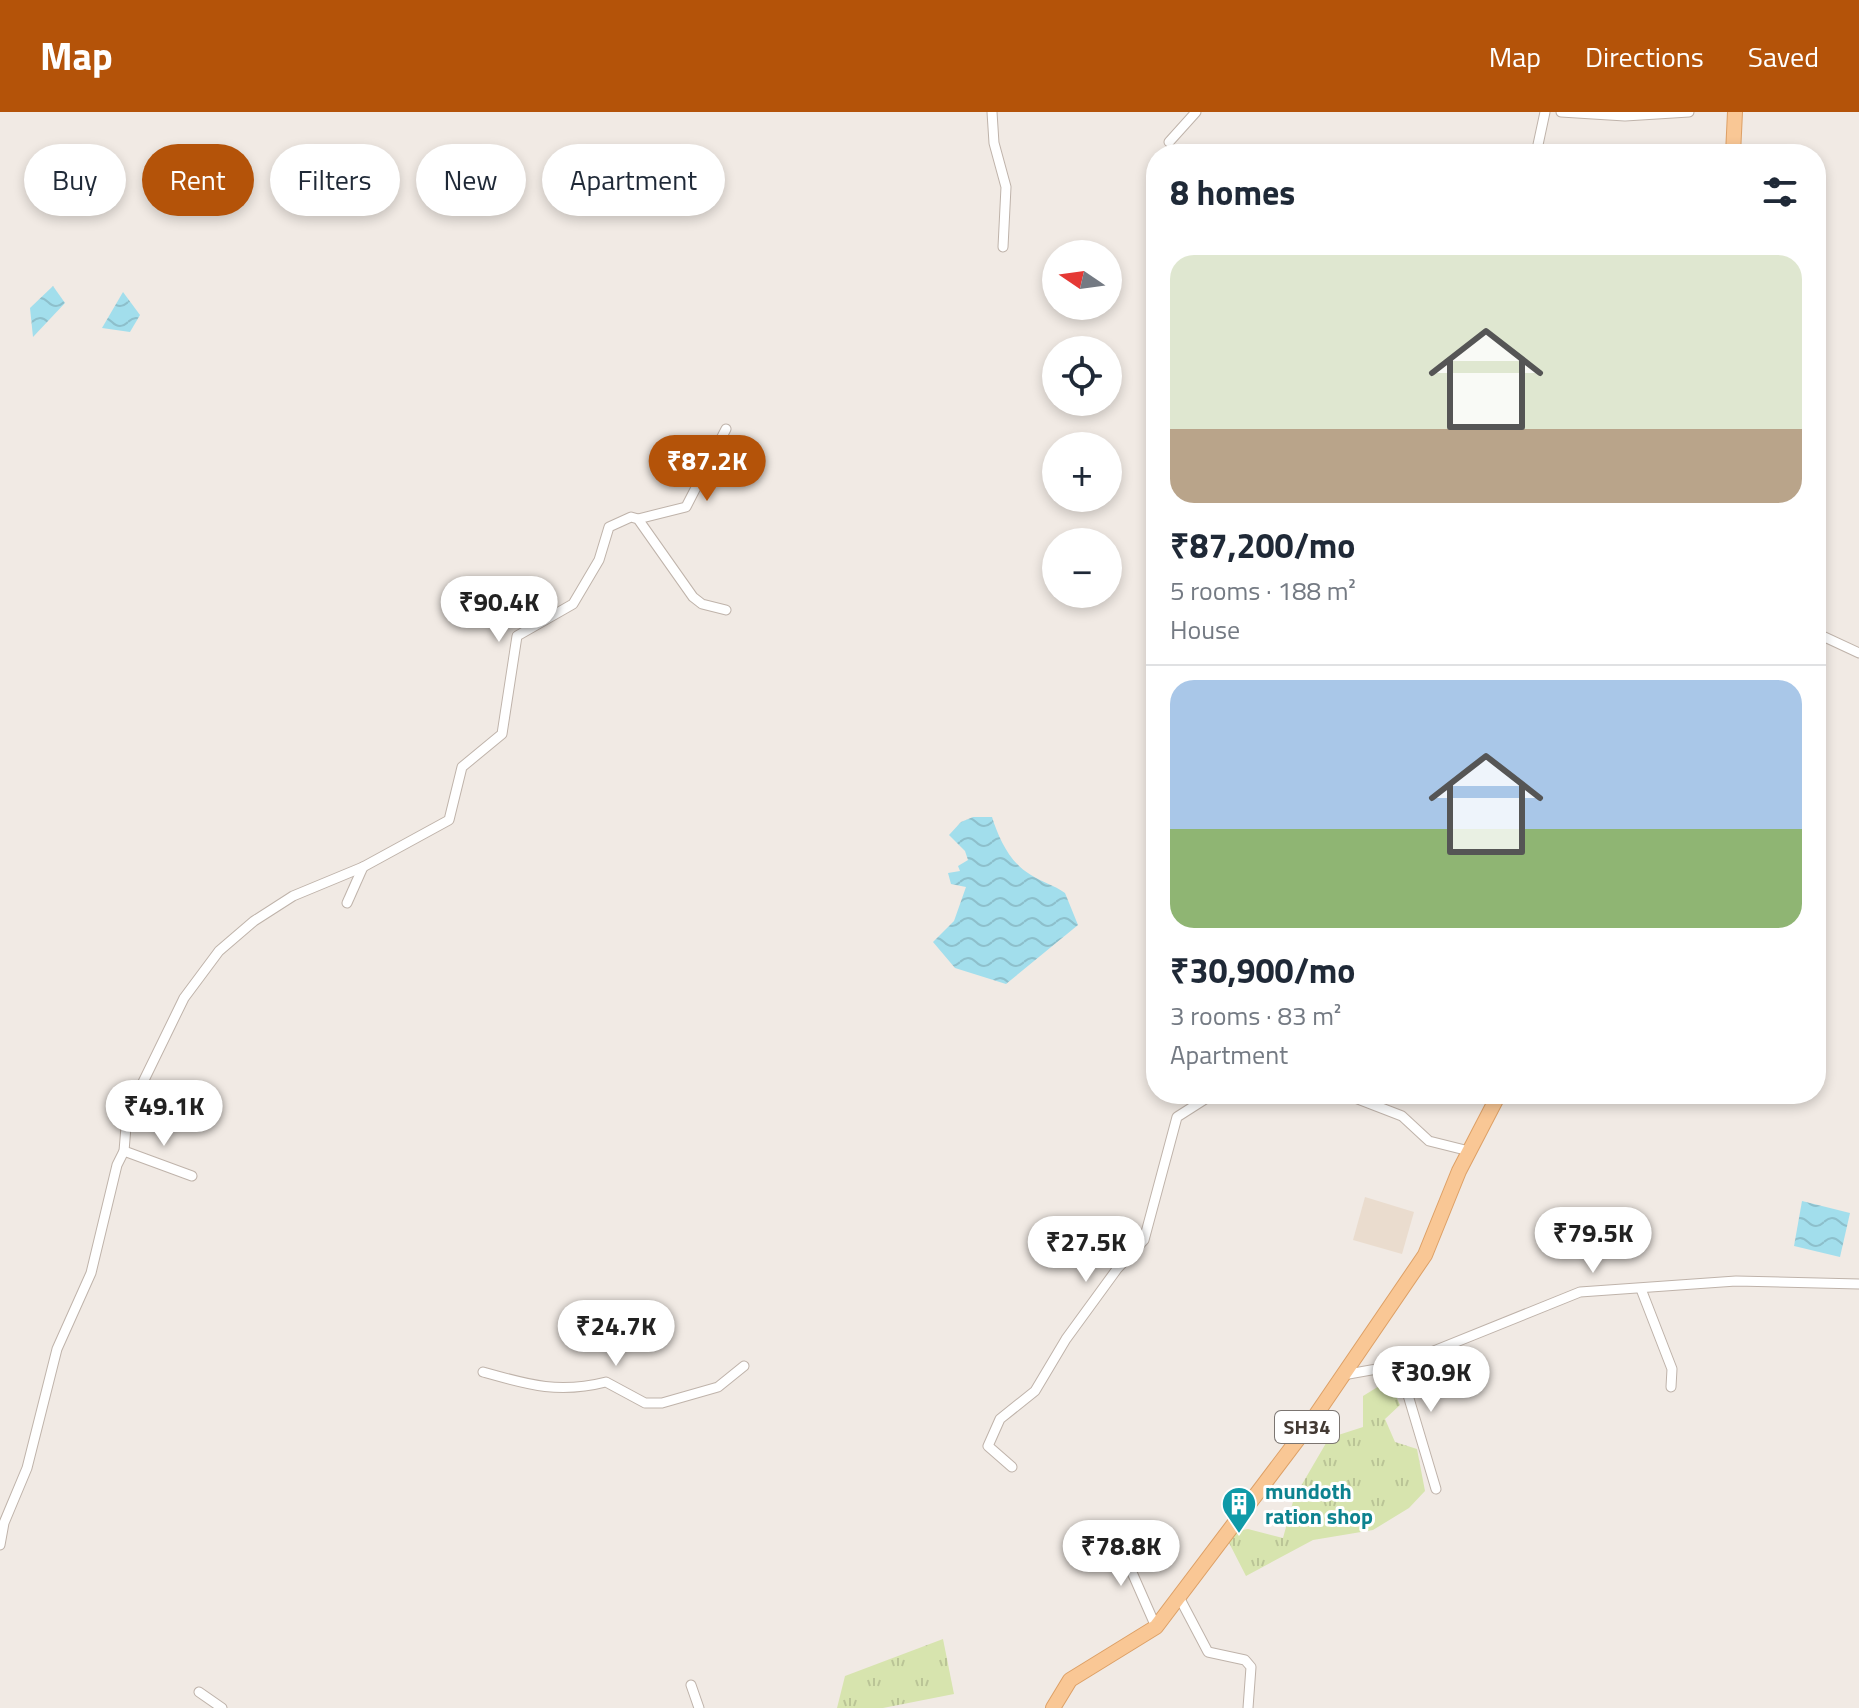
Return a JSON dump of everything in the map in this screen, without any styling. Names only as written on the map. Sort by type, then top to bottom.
[{"type":"main road","points":[[1733,144],[1735,112]]},
{"type":"main road","name":"SH34","points":[[1053,1708],[1070,1680],[1156,1627],[1343,1375],[1425,1255],[1469,1151],[1494,1104]]},
{"type":"street","points":[[992,112],[994,143],[1006,187],[1003,247]]},
{"type":"street","points":[[1169,142],[1196,112]]},
{"type":"street","points":[[1538,144],[1545,112]]},
{"type":"street","points":[[1561,112],[1625,116],[1689,112]]},
{"type":"street","points":[[0,1545],[4,1523],[27,1468],[57,1349],[91,1273],[117,1165],[124,1151],[127,1115],[184,998],[219,951],[254,921],[293,896],[363,867],[449,820],[462,767],[502,734],[517,636],[573,604],[599,560],[609,527],[631,517],[638,519],[686,507],[726,429]]},
{"type":"street","points":[[638,519],[693,597],[702,604],[726,610]]},
{"type":"street","points":[[1826,638],[1859,653]]},
{"type":"street","points":[[347,903],[363,867]]},
{"type":"street","points":[[1012,1467],[988,1446],[1000,1419],[1035,1391],[1066,1339],[1117,1269],[1144,1240],[1177,1117],[1197,1104]]},
{"type":"street","points":[[1371,1104],[1402,1116],[1429,1141],[1469,1151]]},
{"type":"street","points":[[124,1151],[192,1176]]},
{"type":"street","points":[[1343,1375],[1399,1365],[1580,1292],[1736,1281],[1859,1284]]},
{"type":"street","points":[[1641,1289],[1672,1369],[1671,1387]]},
{"type":"street","points":[[1399,1365],[1436,1489]]},
{"type":"street","points":[[483,1372],[542,1389],[583,1388],[606,1382],[645,1403],[662,1403],[718,1387],[744,1366]]},
{"type":"street","points":[[1116,1536],[1156,1627]]},
{"type":"street","points":[[1179,1597],[1208,1652],[1245,1660],[1251,1667],[1248,1708]]},
{"type":"street","points":[[691,1685],[699,1708]]},
{"type":"street","points":[[199,1692],[222,1708]]},
{"type":"shaded area","points":[[1365,1197],[1414,1212],[1402,1254],[1353,1240]]},
{"type":"green space","points":[[1389,1380],[1400,1405],[1385,1419],[1395,1442],[1417,1449],[1425,1491],[1409,1508],[1373,1530],[1313,1540],[1246,1576],[1224,1533],[1248,1529],[1283,1538],[1294,1498],[1329,1438],[1363,1427],[1363,1396]]},
{"type":"green space","points":[[943,1639],[954,1694],[883,1708],[837,1708],[845,1676]]},
{"type":"water","points":[[53,286],[65,303],[33,337],[30,308]]},
{"type":"water","points":[[123,292],[140,315],[130,332],[102,328]]},
{"type":"water","points":[[973,817],[992,817],[1011,857],[1031,875],[1065,893],[1078,925],[1006,984],[955,968],[933,942],[954,921],[966,887],[951,884],[948,873],[960,871],[958,866],[968,860],[965,851],[949,835],[961,822]]},
{"type":"water","points":[[1802,1201],[1850,1213],[1840,1257],[1794,1246]]},
{"type":"place","name":"mundoth ration shop","points":[[1239,1535]]}]
